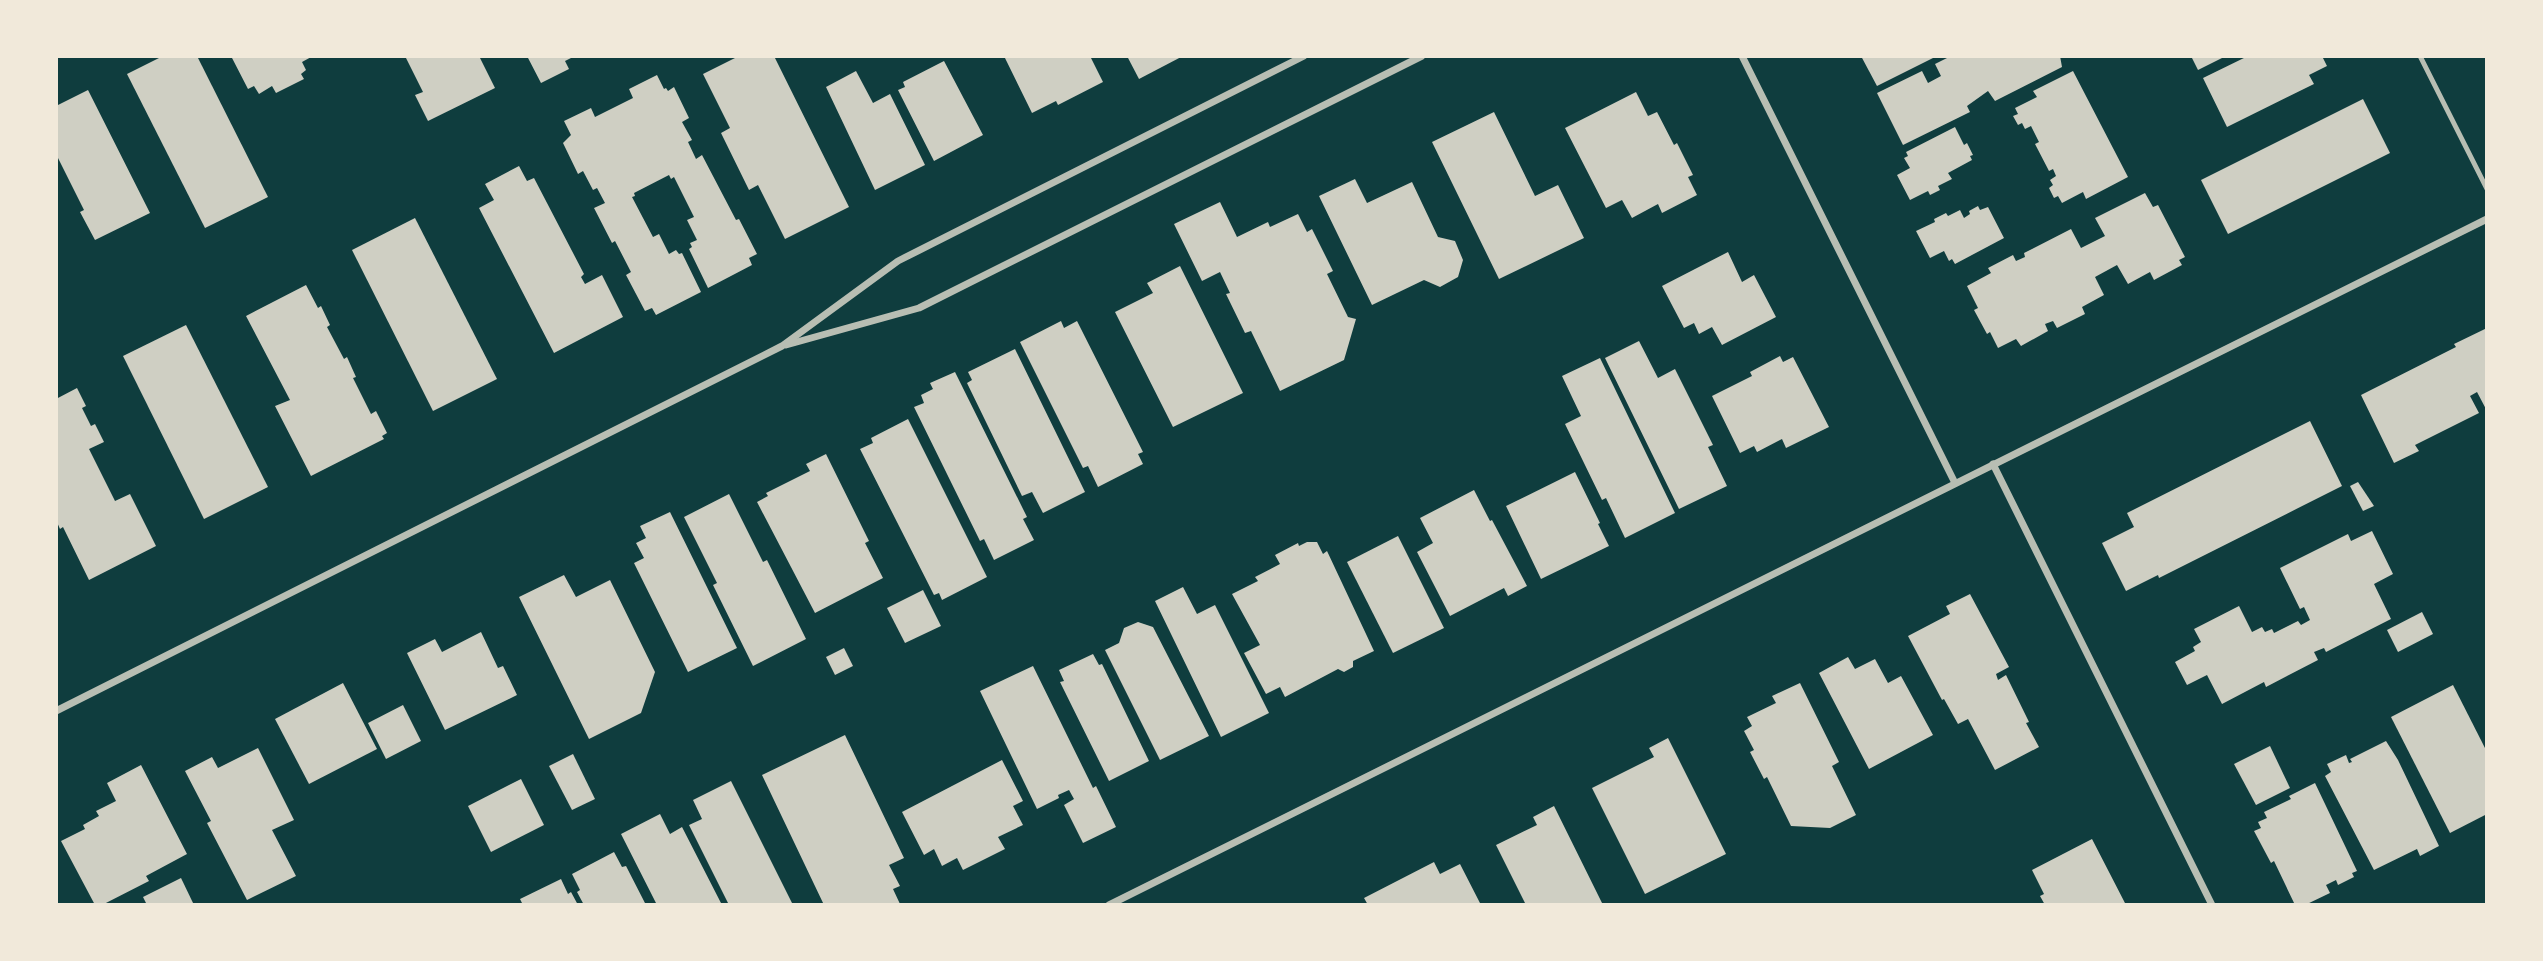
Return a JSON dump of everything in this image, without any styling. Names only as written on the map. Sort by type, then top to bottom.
[{"type":"street","points":[[56,711],[782,346],[898,261],[1304,56]]},
{"type":"street","points":[[782,346],[919,308],[1422,56]]},
{"type":"street","points":[[1742,56],[1955,483]]},
{"type":"street","points":[[1109,905],[2487,219]]},
{"type":"street","points":[[1993,464],[2212,905]]},
{"type":"lane","points":[[2420,56],[2487,189]]},
{"type":"building","points":[[163,56],[197,56],[268,197],[205,228],[127,74]]},
{"type":"building","points":[[231,56],[313,56],[302,62],[306,70],[301,74],[304,79],[276,93],[272,86],[259,94],[254,86],[248,89]]},
{"type":"building","points":[[405,56],[479,56],[495,88],[428,121],[415,95],[423,92]]},
{"type":"building","points":[[527,56],[575,56],[565,61],[569,69],[541,83]]},
{"type":"building","points":[[739,56],[774,56],[849,207],[785,239],[758,185],[749,190],[721,133],[730,128],[703,74]]},
{"type":"building","points":[[1004,56],[1090,56],[1103,82],[1058,105],[1056,101],[1032,113]]},
{"type":"building","points":[[1127,56],[1183,56],[1139,79]]},
{"type":"building","points":[[1861,56],[1937,56],[1877,86]]},
{"type":"building","points":[[1951,56],[2060,56],[2062,67],[1995,101],[1988,91],[1967,106],[1970,112],[1903,145],[1877,93],[1922,71],[1928,83],[1941,76],[1935,64]]},
{"type":"building","points":[[2191,56],[2226,56],[2198,70]]},
{"type":"building","points":[[2248,56],[2322,56],[2327,66],[2309,75],[2314,84],[2227,127],[2203,78]]},
{"type":"building","points":[[944,61],[983,135],[934,161],[898,90],[905,87],[903,82]]},
{"type":"building","points":[[856,71],[873,103],[890,94],[925,165],[875,190],[826,87]]},
{"type":"building","points":[[2073,71],[2128,177],[2086,199],[2083,192],[2062,203],[2058,196],[2054,198],[2049,188],[2053,185],[2050,180],[2056,176],[2053,169],[2049,171],[2035,144],[2039,142],[2031,126],[2025,129],[2022,123],[2018,125],[2013,116],[2018,114],[2015,108],[2037,97],[2033,91]]},
{"type":"building","points":[[657,75],[664,89],[668,91],[674,87],[689,118],[682,122],[692,140],[688,142],[696,159],[702,155],[757,254],[749,258],[752,265],[708,288],[689,249],[692,247],[690,243],[697,240],[687,220],[694,217],[674,177],[671,179],[669,175],[634,193],[635,196],[632,197],[653,237],[659,234],[669,254],[676,250],[679,254],[682,253],[701,292],[656,315],[652,308],[645,311],[626,275],[631,272],[594,208],[605,203],[597,188],[593,190],[583,171],[578,174],[563,143],[571,135],[564,121],[591,108],[595,117],[633,98],[629,89]]},
{"type":"building","points":[[88,90],[150,213],[95,240],[80,212],[84,210],[56,154],[56,106]]},
{"type":"building","points":[[1636,92],[1648,116],[1657,112],[1674,145],[1677,143],[1693,175],[1688,177],[1697,195],[1662,213],[1658,204],[1632,218],[1622,200],[1606,208],[1565,128]]},
{"type":"building","points":[[2363,99],[2390,153],[2228,234],[2201,180]]},
{"type":"building","points":[[1494,112],[1535,196],[1558,185],[1584,238],[1499,279],[1432,142]]},
{"type":"building","points":[[1955,127],[1964,145],[1967,143],[1973,155],[1970,156],[1972,160],[1948,173],[1952,179],[1938,186],[1940,190],[1930,195],[1928,191],[1910,200],[1897,175],[1910,168],[1904,158],[1908,156],[1906,152]]},
{"type":"building","points":[[519,166],[527,181],[534,178],[584,274],[581,277],[585,284],[602,275],[623,317],[554,353],[479,208],[494,200],[485,184]]},
{"type":"building","points":[[1355,179],[1367,203],[1412,182],[1438,237],[1455,241],[1463,260],[1458,277],[1440,287],[1424,280],[1372,305],[1319,196]]},
{"type":"building","points":[[2145,193],[2153,207],[2158,205],[2185,257],[2179,260],[2182,265],[2154,280],[2150,272],[2128,284],[2117,265],[2095,277],[2104,295],[2082,307],[2085,314],[2057,328],[2053,321],[2045,324],[2048,331],[2021,346],[2016,339],[1998,348],[1974,310],[1978,308],[1967,286],[1991,273],[1988,268],[2013,255],[2016,261],[2025,257],[2024,253],[2071,229],[2081,248],[2105,236],[2095,218]]},
{"type":"building","points":[[1220,202],[1237,237],[1268,222],[1270,227],[1298,214],[1307,232],[1312,229],[1333,271],[1327,274],[1348,317],[1356,319],[1344,360],[1280,391],[1251,331],[1245,333],[1226,294],[1230,293],[1220,272],[1202,281],[1174,224]]},
{"type":"building","points":[[1978,206],[1980,210],[1988,207],[2004,238],[1955,264],[1952,259],[1949,261],[1944,251],[1930,258],[1916,231],[1946,213],[1948,216],[1960,210],[1964,218]]},
{"type":"building","points":[[415,218],[497,379],[433,411],[352,250]]},
{"type":"building","points":[[1728,252],[1742,282],[1754,275],[1776,317],[1722,345],[1712,327],[1699,334],[1694,323],[1684,328],[1662,286]]},
{"type":"building","points":[[1180,266],[1243,393],[1173,427],[1115,312],[1153,293],[1147,283]]},
{"type":"building","points":[[306,285],[318,308],[321,306],[330,325],[327,327],[344,359],[347,357],[356,377],[353,378],[371,414],[376,411],[387,433],[382,436],[384,439],[311,476],[275,406],[290,400],[246,316]]},
{"type":"building","points":[[1061,321],[1064,328],[1077,321],[1143,452],[1138,454],[1143,464],[1098,487],[1088,466],[1083,468],[1020,342]]},
{"type":"building","points":[[186,325],[268,487],[204,519],[123,356]]},
{"type":"building","points":[[2487,328],[2487,411],[2477,392],[2470,396],[2479,413],[2415,445],[2419,451],[2394,463],[2361,395],[2456,347],[2454,344]]},
{"type":"building","points":[[1639,341],[1658,378],[1675,369],[1713,445],[1708,447],[1727,486],[1679,509],[1605,358]]},
{"type":"building","points":[[1015,349],[1085,492],[1043,513],[1032,492],[1022,496],[967,383],[972,380],[968,372]]},
{"type":"building","points":[[1780,356],[1783,362],[1793,357],[1829,427],[1786,448],[1782,439],[1757,452],[1754,446],[1740,453],[1712,396],[1752,376],[1750,372]]},
{"type":"building","points":[[1600,358],[1675,513],[1625,538],[1606,498],[1602,500],[1565,424],[1581,416],[1562,376]]},
{"type":"building","points":[[955,372],[1027,517],[1023,519],[1034,540],[994,560],[984,539],[980,541],[914,407],[924,403],[921,395],[933,389],[930,383]]},
{"type":"building","points":[[77,388],[86,406],[82,408],[91,426],[95,424],[104,442],[89,449],[115,501],[130,494],[156,546],[89,580],[63,527],[60,529],[56,520],[56,399]]},
{"type":"building","points":[[908,419],[987,577],[942,600],[939,593],[934,595],[860,449],[873,443],[871,438]]},
{"type":"building","points":[[2310,421],[2342,486],[2159,578],[2158,575],[2126,591],[2102,543],[2134,527],[2127,513]]},
{"type":"building","points":[[826,454],[869,541],[865,543],[883,578],[815,613],[757,502],[768,496],[766,493],[810,471],[806,464]]},
{"type":"building","points":[[1575,472],[1609,546],[1541,579],[1506,506]]},
{"type":"building","points":[[2358,482],[2374,506],[2363,511],[2350,486]]},
{"type":"building","points":[[1474,490],[1527,586],[1508,596],[1504,588],[1450,616],[1417,552],[1433,543],[1420,518]]},
{"type":"building","points":[[729,494],[763,562],[767,560],[806,639],[753,666],[713,585],[717,583],[684,517]]},
{"type":"building","points":[[670,512],[737,648],[688,672],[634,563],[644,558],[636,543],[646,538],[640,526]]},
{"type":"building","points":[[2372,531],[2393,574],[2374,584],[2391,619],[2326,652],[2324,648],[2314,652],[2318,660],[2266,687],[2264,682],[2222,704],[2207,675],[2187,685],[2175,662],[2195,651],[2193,647],[2201,642],[2194,629],[2239,606],[2252,632],[2262,627],[2265,632],[2272,629],[2274,633],[2298,621],[2301,625],[2310,620],[2304,607],[2300,609],[2280,568],[2348,534],[2351,541]]},
{"type":"building","points":[[1398,536],[1444,628],[1393,653],[1347,562]]},
{"type":"building","points":[[1307,542],[1317,542],[1323,554],[1327,551],[1374,651],[1353,661],[1353,667],[1344,672],[1338,669],[1285,697],[1280,687],[1266,694],[1244,653],[1260,645],[1232,594],[1258,581],[1255,577],[1280,564],[1275,555],[1298,543],[1299,546]]},
{"type":"building","points":[[564,575],[576,597],[610,580],[655,672],[641,713],[589,739],[519,597]]},
{"type":"building","points":[[1183,587],[1197,614],[1215,605],[1269,713],[1221,737],[1155,601]]},
{"type":"building","points":[[923,590],[941,626],[905,643],[887,608]]},
{"type":"building","points":[[1970,594],[2009,667],[1996,674],[1998,680],[2006,675],[2039,747],[1995,770],[1968,719],[1958,724],[1944,699],[1942,700],[1908,636],[1950,614],[1946,606]]},
{"type":"building","points":[[2422,612],[2433,634],[2398,652],[2387,630]]},
{"type":"building","points":[[1138,622],[1153,627],[1209,736],[1160,760],[1105,650],[1119,643],[1124,628]]},
{"type":"building","points":[[481,632],[498,668],[503,666],[517,695],[445,730],[407,653],[435,639],[442,652]]},
{"type":"building","points":[[844,648],[853,666],[835,675],[826,657]]},
{"type":"building","points":[[1093,654],[1099,665],[1102,664],[1149,761],[1109,781],[1060,682],[1064,681],[1059,670]]},
{"type":"building","points":[[1848,657],[1855,669],[1875,659],[1888,683],[1901,676],[1933,735],[1869,769],[1819,673]]},
{"type":"building","points":[[1033,666],[1093,788],[1096,786],[1116,827],[1083,843],[1064,805],[1074,799],[1069,790],[1037,809],[980,691]]},
{"type":"building","points":[[343,683],[377,749],[309,784],[275,719]]},
{"type":"building","points":[[1800,683],[1839,762],[1832,766],[1856,815],[1830,828],[1791,826],[1767,777],[1764,779],[1750,752],[1754,750],[1744,731],[1752,726],[1747,717],[1776,703],[1772,696]]},
{"type":"building","points":[[2453,685],[2487,752],[2487,814],[2450,833],[2391,717]]},
{"type":"building","points":[[403,705],[421,741],[386,759],[368,723]]},
{"type":"building","points":[[845,735],[904,858],[889,865],[900,886],[893,889],[900,904],[897,905],[824,905],[762,775]]},
{"type":"building","points":[[1668,738],[1726,854],[1645,894],[1592,788],[1654,757],[1649,748]]},
{"type":"building","points":[[2386,741],[2398,760],[2439,846],[2420,856],[2417,849],[2374,870],[2325,776],[2331,772],[2327,764],[2346,755],[2349,763],[2352,762],[2350,759]]},
{"type":"building","points":[[2270,746],[2290,788],[2256,805],[2234,764]]},
{"type":"building","points":[[258,748],[294,820],[272,830],[296,876],[247,900],[207,823],[211,821],[185,771],[212,757],[218,768]]},
{"type":"building","points":[[573,754],[595,799],[572,810],[549,766]]},
{"type":"building","points":[[1002,760],[1023,801],[1013,806],[1023,825],[998,837],[1005,849],[963,870],[957,858],[942,866],[934,849],[924,855],[902,812]]},
{"type":"building","points":[[141,765],[187,854],[146,876],[149,881],[102,905],[95,905],[61,841],[85,829],[83,825],[99,816],[96,811],[116,801],[107,783]]},
{"type":"building","points":[[521,779],[544,825],[491,852],[468,806]]},
{"type":"building","points":[[731,781],[793,905],[729,905],[689,825],[702,819],[693,800]]},
{"type":"building","points":[[2315,783],[2357,871],[2352,873],[2354,877],[2338,885],[2336,880],[2326,885],[2330,893],[2305,905],[2295,905],[2274,861],[2271,863],[2254,831],[2261,828],[2258,822],[2267,818],[2264,812]]},
{"type":"building","points":[[1554,806],[1603,905],[1526,905],[1496,845],[1537,825],[1533,817]]},
{"type":"building","points":[[660,814],[670,834],[682,827],[722,905],[657,905],[621,834]]},
{"type":"building","points":[[2092,839],[2126,905],[2045,905],[2040,896],[2044,894],[2032,870]]},
{"type":"building","points":[[614,852],[622,867],[626,866],[646,905],[584,905],[572,874]]},
{"type":"building","points":[[1434,862],[1440,874],[1460,864],[1481,905],[1368,905],[1364,898]]},
{"type":"building","points":[[181,878],[194,905],[147,905],[143,897]]},
{"type":"building","points":[[561,879],[568,894],[571,892],[578,905],[523,905],[520,899]]}]
